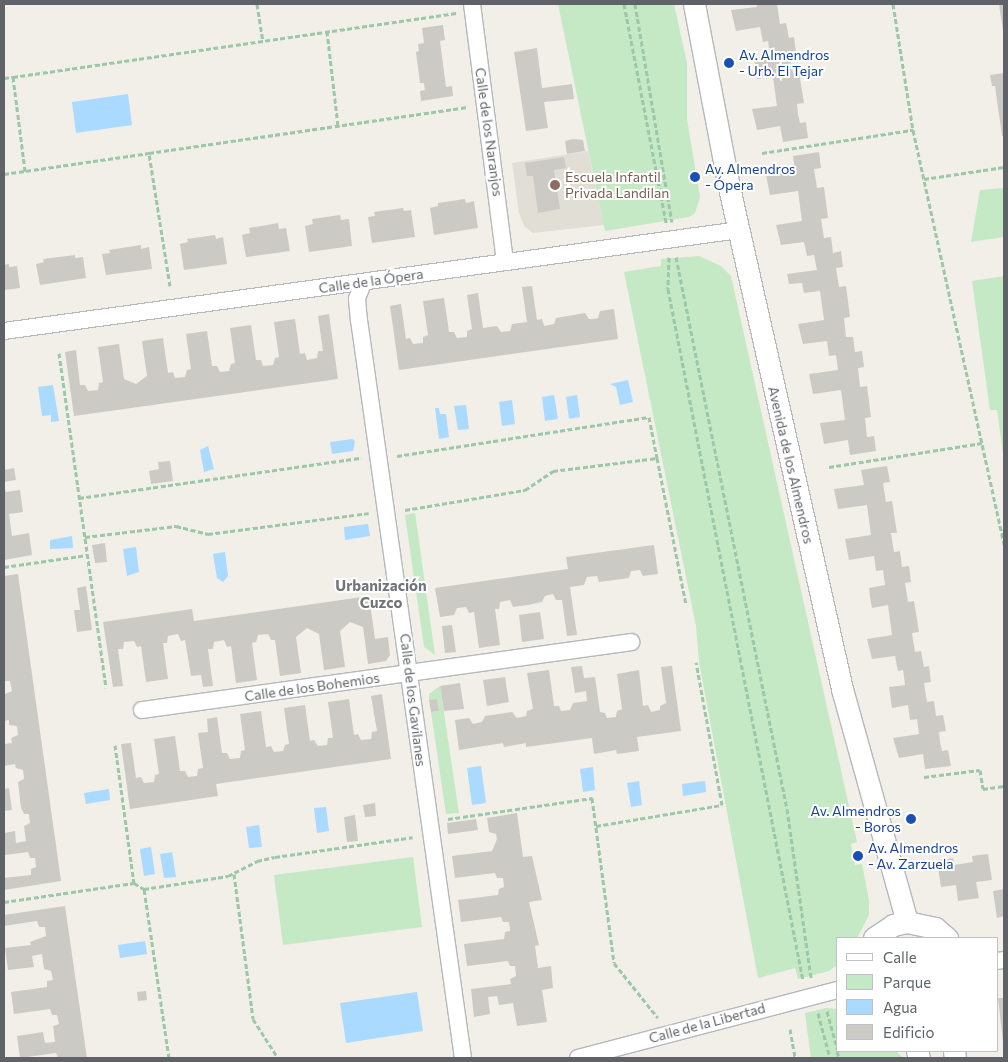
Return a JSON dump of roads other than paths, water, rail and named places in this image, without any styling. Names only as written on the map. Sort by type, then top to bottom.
[{"type":"street","name":"Calle de los Naranjos","points":[[472,4],[506,260]]},
{"type":"street","name":"Avenida de los Almendros","points":[[694,4],[739,230],[842,689],[907,922]]},
{"type":"street","name":"Calle de la Ópera","points":[[4,331],[363,283],[506,260],[739,230]]},
{"type":"street","name":"Calle de los Gavilanes","points":[[363,283],[357,299],[359,320],[463,1058]]},
{"type":"street","name":"Calle de los Bohemios","points":[[142,710],[631,642]]},
{"type":"street","points":[[875,937],[893,925],[907,922],[935,928],[946,937]]},
{"type":"street","name":"Calle de la Libertad","points":[[578,1058],[836,990]]},
{"type":"water","points":[[128,94],[132,125],[76,133],[72,102]]},
{"type":"water","points":[[628,380],[633,402],[620,405],[616,387],[610,384]]},
{"type":"water","points":[[53,385],[59,421],[51,422],[51,415],[42,416],[38,387]]},
{"type":"water","points":[[554,395],[558,419],[545,421],[542,397]]},
{"type":"water","points":[[577,395],[580,417],[569,419],[566,397]]},
{"type":"water","points":[[512,400],[515,424],[502,426],[499,402]]},
{"type":"water","points":[[466,405],[469,429],[458,430],[454,406]]},
{"type":"water","points":[[435,408],[439,408],[440,414],[446,414],[449,437],[439,439]]},
{"type":"water","points":[[352,439],[355,441],[353,451],[332,454],[330,442]]},
{"type":"water","points":[[208,446],[214,469],[204,472],[200,450]]},
{"type":"water","points":[[368,524],[370,536],[345,540],[344,527]]},
{"type":"water","points":[[72,536],[73,548],[50,549],[50,540]]},
{"type":"water","points":[[136,547],[139,572],[127,576],[123,549]]},
{"type":"water","points":[[225,552],[228,576],[223,582],[217,578],[213,554]]},
{"type":"water","points":[[481,766],[486,803],[472,805],[467,768]]},
{"type":"water","points":[[593,767],[595,790],[583,792],[580,769]]},
{"type":"water","points":[[639,781],[642,805],[631,807],[627,783]]},
{"type":"water","points":[[705,781],[706,792],[683,796],[682,784]]},
{"type":"water","points":[[109,789],[110,800],[86,804],[84,793]]},
{"type":"water","points":[[326,807],[329,831],[317,833],[314,808]]},
{"type":"water","points":[[259,825],[262,847],[249,848],[246,827]]},
{"type":"water","points":[[151,847],[155,874],[144,876],[140,849]]},
{"type":"water","points":[[172,852],[176,877],[164,878],[160,854]]},
{"type":"water","points":[[145,941],[147,954],[120,958],[118,945]]},
{"type":"water","points":[[417,992],[423,1031],[346,1043],[340,1003]]},
{"type":"place","name":"Av. Almendros - Urb. El Tejar","points":[[729,63]]},
{"type":"place","name":"Av. Almendros - Ópera","points":[[695,177]]},
{"type":"place","name":"Escuela Infantil Privada Landilan","points":[[555,185]]},
{"type":"place","name":"Av. Almendros - Boros","points":[[911,819]]},
{"type":"place","name":"Av. Almendros - Av. Zarzuela","points":[[858,856]]},
{"type":"district","name":"Urbanización Cuzco","points":[[381,594]]}]
